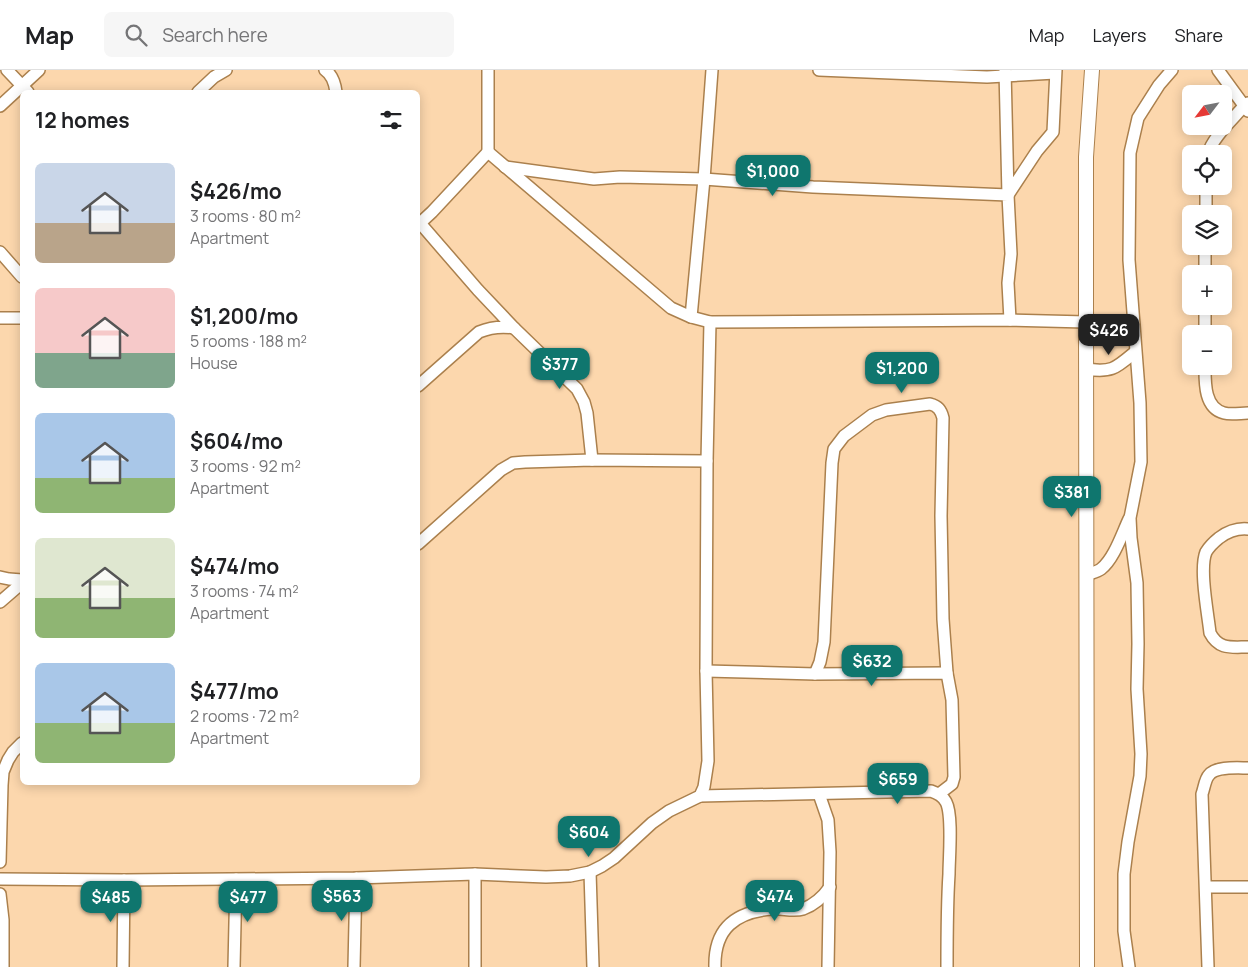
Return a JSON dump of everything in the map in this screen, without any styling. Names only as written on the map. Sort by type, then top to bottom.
[{"type":"street","points":[[7,70],[24,89],[39,70]]},
{"type":"street","points":[[200,90],[214,77],[226,70]]},
{"type":"street","points":[[325,70],[329,72],[334,80],[336,90]]},
{"type":"street","points":[[420,223],[488,152],[488,70]]},
{"type":"street","points":[[692,317],[712,70]]},
{"type":"street","points":[[819,70],[987,76],[1005,73],[1056,71],[1053,132],[1037,151],[1008,195]]},
{"type":"street","points":[[1087,967],[1086,157],[1092,70]]},
{"type":"street","points":[[1129,967],[1124,931],[1124,874],[1140,776],[1141,754],[1137,689],[1137,583],[1130,538],[1130,518],[1140,462],[1140,403],[1129,260],[1130,154],[1138,118],[1158,85],[1172,70]]},
{"type":"street","points":[[1212,145],[1246,107],[1218,70]]},
{"type":"street","points":[[1005,73],[1011,254],[1008,283],[1010,320]]},
{"type":"street","points":[[0,106],[20,92]]},
{"type":"street","points":[[488,152],[671,308],[692,317],[710,322],[1010,320],[1086,322]]},
{"type":"street","points":[[505,167],[594,179],[620,177],[704,179],[813,187],[1008,195]]},
{"type":"street","points":[[420,225],[514,328],[577,390],[584,402],[587,413],[592,460]]},
{"type":"street","points":[[0,252],[20,275]]},
{"type":"street","points":[[0,318],[20,318]]},
{"type":"street","points":[[700,796],[704,787],[708,761],[706,671],[710,322]]},
{"type":"street","points":[[420,384],[479,332],[500,326],[514,328]]},
{"type":"street","points":[[1086,369],[1108,370],[1120,365],[1135,352]]},
{"type":"street","points":[[1204,375],[1204,383],[1211,405],[1225,414],[1248,413]]},
{"type":"street","points":[[815,674],[820,662],[824,642],[834,449],[844,436],[872,415],[886,410],[930,404],[936,406],[940,409],[943,418],[943,619],[947,673],[952,700],[954,777],[952,784],[939,794]]},
{"type":"street","points":[[420,542],[501,470],[513,463],[592,460],[707,462]]},
{"type":"street","points":[[1086,575],[1100,570],[1107,563],[1130,518]]},
{"type":"street","points":[[1248,529],[1234,530],[1214,542],[1206,552],[1203,572],[1212,638],[1224,647],[1248,647]]},
{"type":"street","points":[[0,577],[20,581]]},
{"type":"street","points":[[0,602],[20,583]]},
{"type":"street","points":[[706,671],[815,674],[947,673]]},
{"type":"street","points":[[0,862],[3,772],[13,752],[20,746]]},
{"type":"street","points":[[1208,967],[1202,794],[1208,775],[1215,771],[1248,768]]},
{"type":"street","points":[[0,879],[356,878],[475,874],[546,877],[570,876],[590,872],[602,866],[669,811],[700,796],[930,791],[939,794],[946,801],[948,809],[950,830],[946,933],[947,967]]},
{"type":"street","points":[[819,794],[828,820],[830,852],[828,967]]},
{"type":"street","points":[[590,872],[594,967]]},
{"type":"street","points":[[475,874],[475,967]]},
{"type":"street","points":[[354,967],[356,878]]},
{"type":"street","points":[[234,967],[236,879]]},
{"type":"street","points":[[123,967],[124,880]]},
{"type":"street","points":[[1206,888],[1248,887]]},
{"type":"street","points":[[715,967],[716,945],[721,934],[738,917],[773,909],[796,910],[803,908],[819,900],[830,888]]},
{"type":"street","points":[[0,894],[3,920],[3,967]]}]
